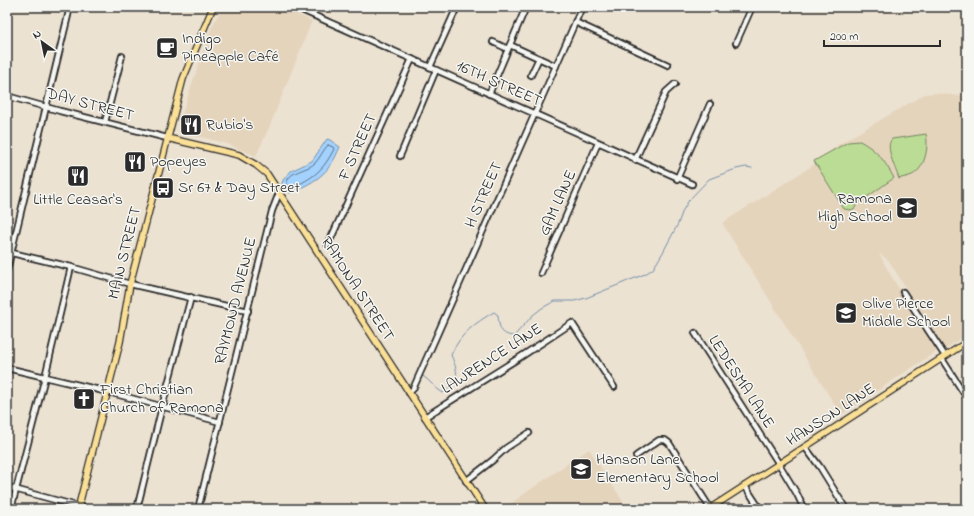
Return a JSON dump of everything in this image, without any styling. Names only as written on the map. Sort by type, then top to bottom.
[{"type":"main road","name":"MAIN STREET","points":[[78,508],[108,392],[120,342],[130,284],[167,138],[184,75],[213,7]]},
{"type":"main road","name":"RAMONA STREET","points":[[167,138],[239,155],[256,165],[267,174],[485,509]]},
{"type":"main road","name":"HANSON LANE","points":[[710,509],[967,342]]},
{"type":"street","points":[[7,270],[70,7]]},
{"type":"street","name":"16TH STREET","points":[[295,7],[677,179],[692,184]]},
{"type":"street","points":[[430,67],[457,7]]},
{"type":"street","points":[[489,94],[526,7]]},
{"type":"street","name":"H STREET","points":[[409,393],[414,386],[582,7]]},
{"type":"street","points":[[736,43],[752,7]]},
{"type":"street","points":[[575,22],[668,65]]},
{"type":"street","points":[[493,42],[539,58],[556,66]]},
{"type":"street","points":[[105,122],[122,56]]},
{"type":"street","points":[[531,75],[539,58]]},
{"type":"street","name":"F STREET","points":[[328,245],[412,59]]},
{"type":"street","points":[[400,156],[436,70]]},
{"type":"street","points":[[635,160],[666,92],[675,84]]},
{"type":"street","name":"DAY STREET","points":[[7,96],[167,138]]},
{"type":"street","points":[[677,179],[710,104]]},
{"type":"street","name":"GAM LANE","points":[[542,273],[598,143]]},
{"type":"street","name":"RAYMOND AVENUE","points":[[198,509],[272,211],[279,193]]},
{"type":"street","points":[[12,253],[71,267],[130,284],[248,311]]},
{"type":"street","points":[[10,509],[45,377],[71,267]]},
{"type":"street","points":[[903,292],[967,398]]},
{"type":"street","points":[[137,509],[191,297]]},
{"type":"street","name":"LAWRENCE LANE","points":[[425,417],[572,323],[614,387]]},
{"type":"street","name":"LEDESMA LANE","points":[[695,333],[779,464],[804,509]]},
{"type":"street","points":[[7,368],[108,392],[220,422]]},
{"type":"street","points":[[466,481],[494,460],[506,448],[529,433]]},
{"type":"street","points":[[636,456],[659,440],[665,440],[710,509]]},
{"type":"street","points":[[805,447],[820,467],[846,509]]},
{"type":"street","points":[[745,486],[760,509]]},
{"type":"street","points":[[7,487],[78,508],[88,509]]},
{"type":"shaded area","points":[[222,7],[281,7],[312,21],[269,128],[256,156],[225,143],[180,132],[182,114],[196,72],[211,29]]},
{"type":"shaded area","points":[[936,93],[967,97],[967,334],[944,350],[889,261],[879,253],[890,274],[937,351],[841,415],[722,223],[815,164],[839,144],[925,94]]},
{"type":"shaded area","name":"Hanson Lane Elementary School","points":[[589,449],[628,509],[503,509],[531,489]]},
{"type":"green space","points":[[926,134],[927,145],[925,157],[920,168],[912,175],[899,179],[890,152],[890,142],[892,139]]},
{"type":"green space","points":[[860,141],[872,148],[880,156],[894,178],[857,204],[855,208],[851,210],[844,209],[814,161],[848,142]]},
{"type":"water","points":[[327,139],[340,147],[334,160],[323,174],[313,182],[290,193],[281,188],[283,180],[291,171],[312,161]]},
{"type":"waterway","points":[[423,376],[443,393],[449,388],[453,384],[456,376],[456,367],[451,355],[459,341],[481,320],[494,312],[498,315],[501,330],[506,334],[514,336],[533,315],[555,301],[574,301],[586,298],[645,274],[653,269],[678,224],[683,210],[689,200],[709,179],[736,169],[746,167],[752,168]]},
{"type":"place","name":"Indigo Pineapple Café","points":[[167,48]]},
{"type":"place","name":"Rubio's","points":[[191,125]]},
{"type":"place","name":"Popeyes","points":[[135,162]]},
{"type":"place","name":"Little Ceasar's","points":[[78,176]]},
{"type":"place","name":"Sr 67 & Day Street","points":[[163,188]]},
{"type":"place","name":"Ramona High School","points":[[907,208]]},
{"type":"place","name":"Olive Pierce Middle School","points":[[846,313]]},
{"type":"place","name":"First Christian Church of Ramona","points":[[84,399]]},
{"type":"place","name":"Hanson Lane Elementary School","points":[[581,469]]}]
